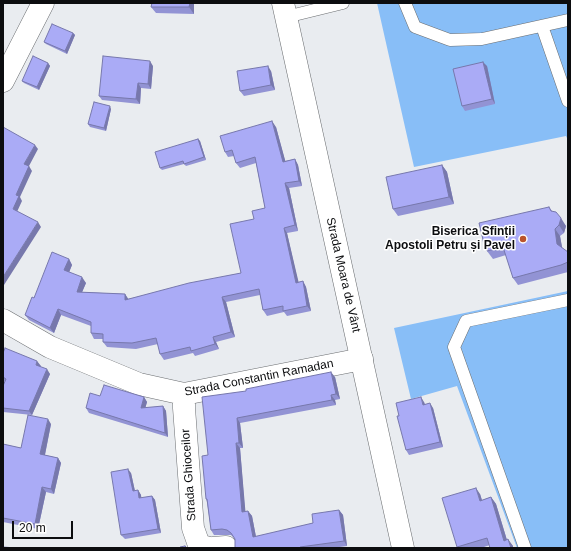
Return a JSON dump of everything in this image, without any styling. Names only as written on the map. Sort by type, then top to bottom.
[{"type":"street","points":[[3,81],[43,3]]},
{"type":"street","name":"Strada Moara de Vânt","points":[[284,10],[403,548]]},
{"type":"street","name":"Strada Constantin Ramadan","points":[[3,320],[50,347],[131,381],[184,394],[362,359]]},
{"type":"street","name":"Strada Ghioceilor","points":[[184,394],[193,528],[199,545],[209,548]]},
{"type":"street","points":[[213,548],[227,548]]},
{"type":"lane","points":[[284,10],[343,3]]},
{"type":"lane","points":[[405,3],[415,27],[450,40],[482,39],[568,20]]},
{"type":"lane","points":[[542,26],[568,101]]},
{"type":"lane","points":[[525,548],[454,347],[466,321],[568,300]]},
{"type":"shaded area","points":[[377,3],[568,3],[568,140],[566,136],[414,167]]},
{"type":"shaded area","points":[[568,291],[568,548],[517,548],[457,386],[411,399],[394,328]]},
{"type":"building","points":[[152,3],[190,3],[189,7],[151,7]]},
{"type":"building","points":[[52,24],[73,33],[65,51],[44,42]]},
{"type":"building","points":[[33,56],[48,63],[37,87],[22,81]]},
{"type":"building","points":[[103,56],[150,61],[148,84],[138,83],[136,99],[99,96]]},
{"type":"building","points":[[483,62],[492,99],[462,106],[453,69]]},
{"type":"building","points":[[268,66],[271,85],[240,91],[237,71]]},
{"type":"building","points":[[94,102],[110,106],[104,128],[88,124]]},
{"type":"building","points":[[272,121],[283,162],[295,159],[299,181],[285,183],[295,225],[284,228],[296,283],[303,281],[307,306],[283,311],[283,306],[263,310],[259,289],[222,297],[231,332],[213,337],[215,344],[191,351],[190,347],[160,354],[156,338],[132,343],[103,342],[103,334],[91,333],[91,322],[58,309],[50,328],[25,315],[32,297],[34,298],[52,252],[69,259],[64,270],[82,277],[77,292],[125,294],[125,300],[189,283],[241,273],[230,224],[254,219],[252,211],[265,208],[255,157],[236,163],[232,150],[225,152],[220,136]]},
{"type":"building","points":[[3,127],[35,145],[24,164],[29,166],[16,195],[19,196],[13,209],[38,222],[3,277]]},
{"type":"building","points":[[198,139],[204,157],[184,164],[183,161],[160,168],[155,152]]},
{"type":"building","points":[[442,165],[449,197],[393,209],[386,177]]},
{"type":"building","points":[[549,207],[551,211],[556,212],[561,218],[559,225],[555,229],[557,244],[568,252],[568,262],[513,278],[503,247],[487,251],[486,243],[484,244],[479,223]]},
{"type":"building","points":[[5,348],[37,361],[36,365],[47,369],[29,411],[3,408],[3,386],[6,379],[3,377],[3,353]]},
{"type":"building","points":[[331,372],[336,394],[331,395],[332,400],[237,418],[239,443],[236,443],[242,512],[248,511],[253,537],[313,523],[312,514],[339,510],[344,541],[300,548],[234,548],[235,539],[231,533],[222,529],[211,530],[206,499],[202,456],[208,455],[202,397],[246,391],[246,389]]},
{"type":"building","points":[[104,385],[144,397],[141,408],[163,406],[165,433],[86,408],[90,393],[100,396]]},
{"type":"building","points":[[421,397],[423,405],[430,403],[440,442],[406,450],[397,416],[399,416],[396,403]]},
{"type":"building","points":[[28,415],[48,419],[40,454],[58,458],[51,489],[42,487],[35,524],[3,518],[3,444],[21,448]]},
{"type":"building","points":[[128,469],[133,491],[138,490],[139,498],[152,496],[158,529],[121,535],[111,472]]},
{"type":"building","points":[[476,488],[480,501],[491,497],[504,541],[508,539],[511,548],[490,548],[487,538],[457,547],[442,498]]},
{"type":"place","name":"Biserica Sfinții Apostoli Petru și Pavel","points":[[523,239]]}]
